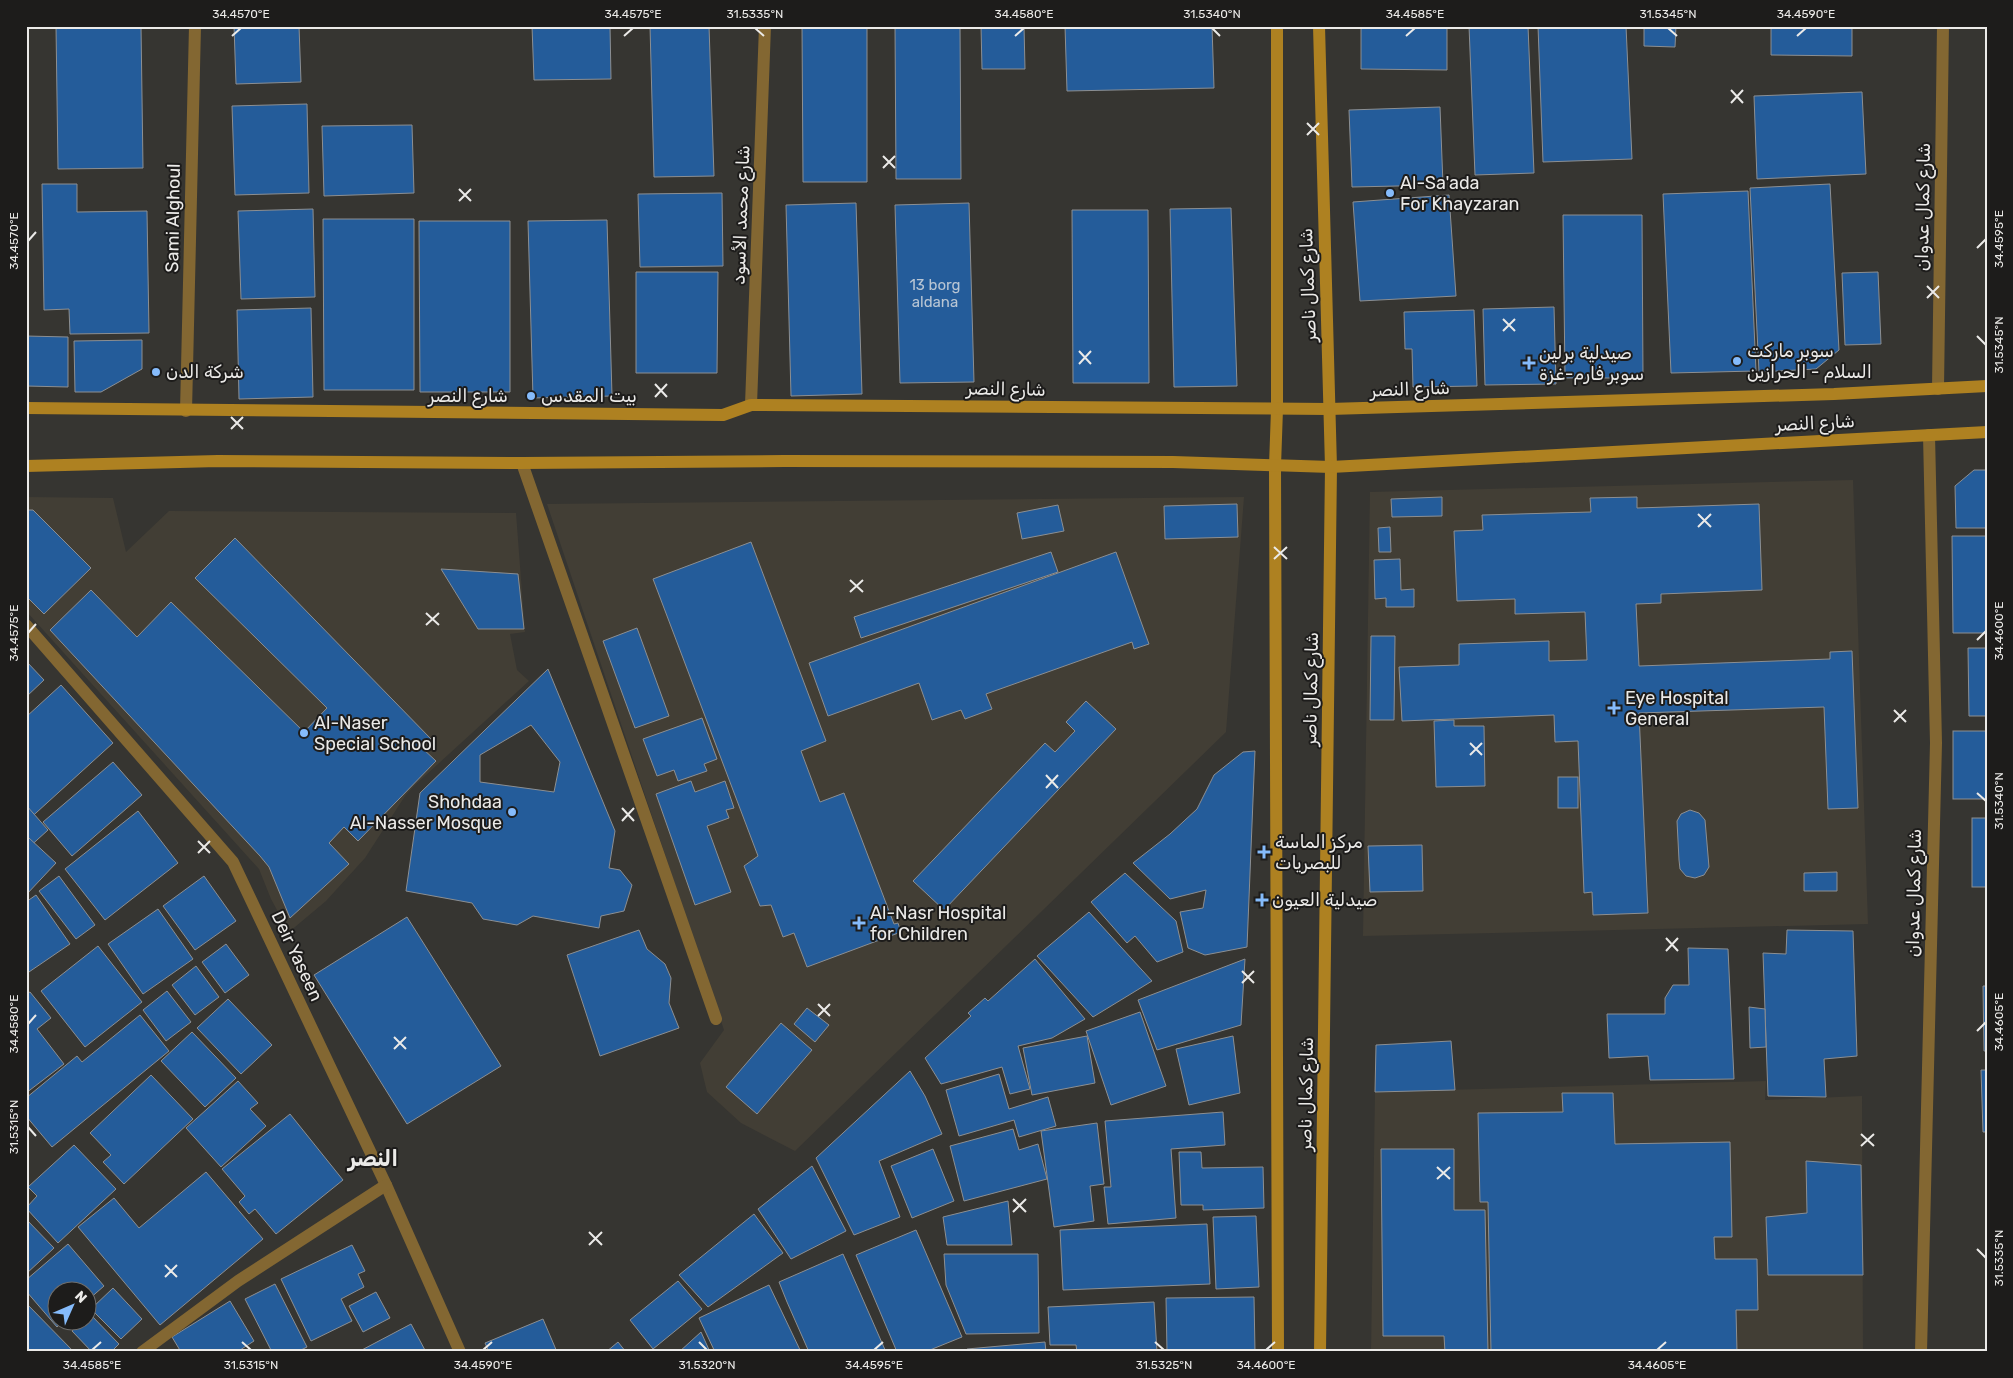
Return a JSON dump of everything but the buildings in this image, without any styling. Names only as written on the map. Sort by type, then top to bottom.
[{"type":"main road","name":"شارع كمال ناصر","points":[[1277,26],[1277,409],[1275,466],[1278,1352]]},
{"type":"main road","name":"شارع كمال ناصر","points":[[1318,26],[1331,467],[1320,1352]]},
{"type":"main road","name":"شارع النصر","points":[[26,408],[723,416],[751,404],[1329,409],[1987,386]]},
{"type":"main road","name":"شارع النصر","points":[[26,466],[218,461],[522,463],[784,461],[1153,462],[1331,467],[1987,432]]},
{"type":"street","name":"Sami Alghoul","points":[[186,411],[196,26]]},
{"type":"street","name":"شارع محمد الأسود","points":[[751,404],[765,26]]},
{"type":"street","name":"شارع كمال عدوان","points":[[1938,389],[1943,26]]},
{"type":"street","name":"شارع كمال عدوان","points":[[1921,1352],[1936,743],[1929,435]]},
{"type":"street","points":[[522,463],[716,1019]]},
{"type":"street","name":"Deir Yaseen","points":[[26,625],[233,862],[386,1185],[460,1352]]},
{"type":"street","points":[[142,1352],[238,1281],[386,1185]]},
{"type":"shaded area","name":"Eye Hospital General","points":[[1853,480],[1868,924],[1363,936],[1370,492]]},
{"type":"shaded area","name":"Al-Naser Special School","points":[[26,497],[113,498],[126,552],[169,511],[516,513],[525,632],[510,634],[517,670],[529,681],[415,785],[405,796],[365,858],[326,901],[289,932],[271,899],[259,869],[26,611]]},
{"type":"shaded area","name":"Al-Nasr Hospital for Children","points":[[1244,497],[1226,732],[795,1151],[741,1123],[707,1092],[700,1063],[724,1030],[547,504]]},
{"type":"shaded area","points":[[1766,1081],[1765,1100],[1862,1096],[1863,1352],[1371,1352],[1375,1092]]},
{"type":"place","name":"Al-Sa'ada For Khayzaran","points":[[1390,193]]},
{"type":"place","name":"سوبر ماركت السلام - الحرازين","points":[[1737,361]]},
{"type":"place","name":"صيدلية برلين سوبر فارم-غزة","points":[[1529,363]]},
{"type":"place","name":"شركة الدن","points":[[156,372]]},
{"type":"place","name":"بيت المقدس","points":[[531,396]]},
{"type":"place","name":"Eye Hospital General","points":[[1614,708]]},
{"type":"place","name":"Al-Naser Special School","points":[[304,733]]},
{"type":"place","name":"Shohdaa Al-Nasser Mosque","points":[[512,812]]},
{"type":"place","name":"مركز الماسة للبصريات","points":[[1264,852]]},
{"type":"place","name":"صيدلية العيون","points":[[1262,900]]},
{"type":"place","name":"Al-Nasr Hospital for Children","points":[[859,923]]},
{"type":"district","name":"النصر","points":[[373,1158]]}]
